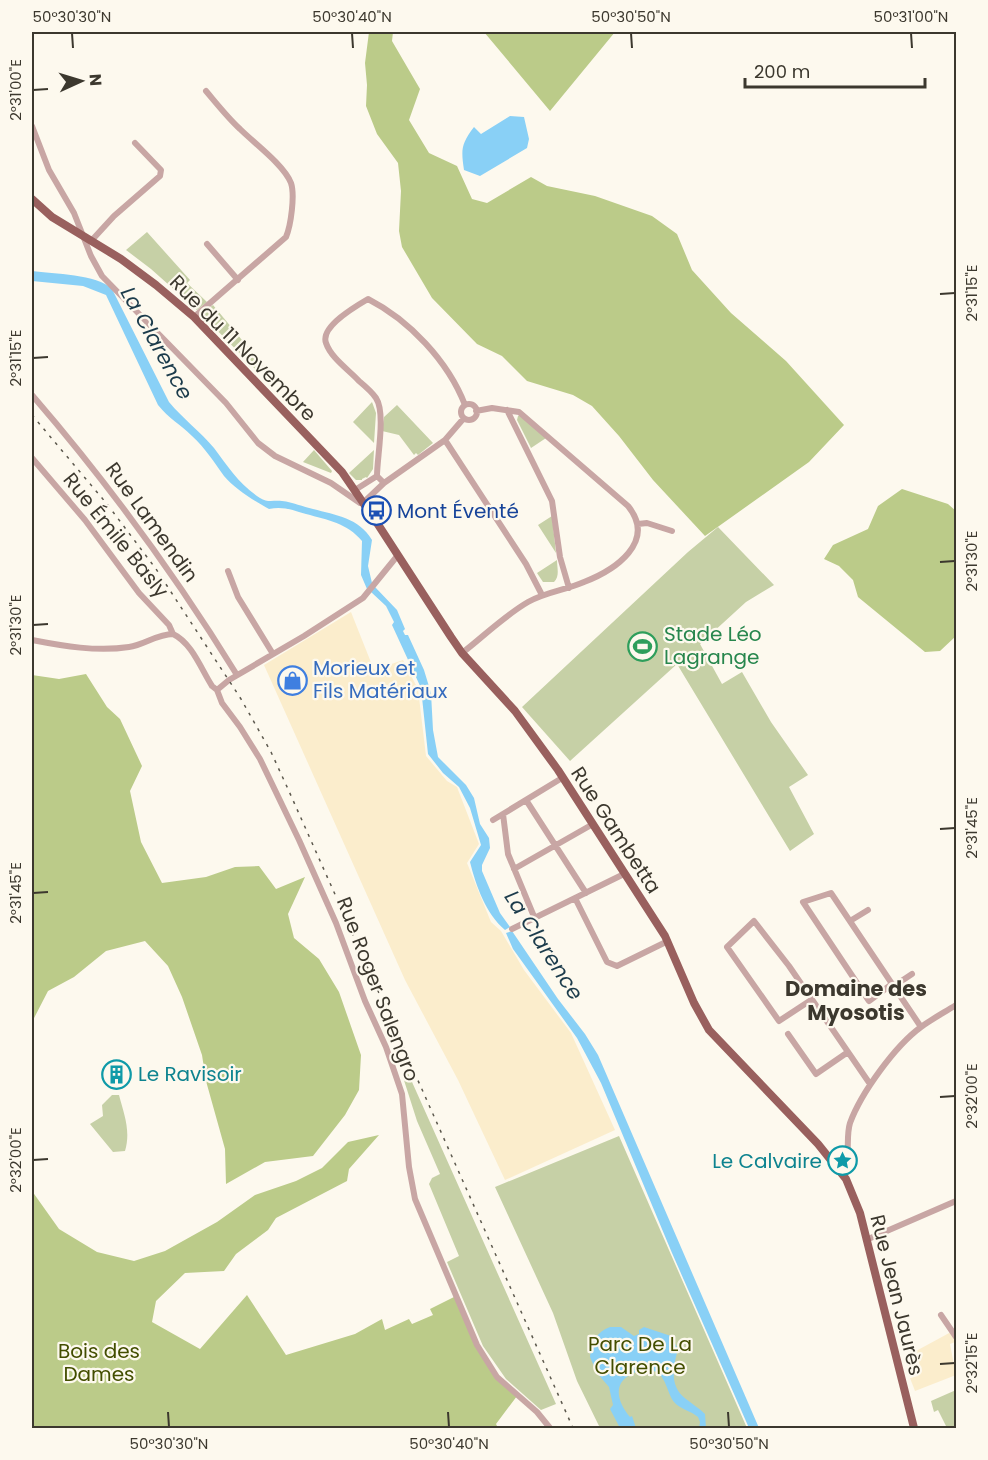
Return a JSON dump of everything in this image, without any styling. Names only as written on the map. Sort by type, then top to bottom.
[{"type":"main road","name":"Rue du 11 Novembre","points":[[32,199],[52,217],[108,249],[194,317],[342,472],[364,502]]},
{"type":"main road","name":"Rue Gambetta","points":[[364,502],[462,653],[529,728],[562,778],[668,941],[694,1003],[709,1030],[803,1128],[841,1172]]},
{"type":"main road","name":"Rue Jean Jaurès","points":[[841,1172],[856,1202],[914,1428]]},
{"type":"street","points":[[194,317],[286,237],[290,222],[292,186],[285,173],[238,128],[206,91]]},
{"type":"street","points":[[32,126],[49,170],[69,203],[102,276],[226,403],[258,443],[275,456],[331,483],[360,503],[445,440],[464,418],[472,418],[476,411],[492,408],[507,410],[519,412],[526,417],[615,493],[634,513],[638,524],[636,539],[628,556],[598,576],[542,596],[509,615],[462,653]]},
{"type":"street","points":[[92,240],[114,216],[160,176],[161,170],[135,142]]},
{"type":"street","points":[[207,244],[238,280]]},
{"type":"street","points":[[384,483],[377,476],[380,413],[376,399],[333,354],[326,343],[327,331],[346,313],[368,299],[418,335],[443,366],[465,405]]},
{"type":"street","name":"Rue Lamendin","points":[[32,395],[116,497],[175,580],[237,675]]},
{"type":"street","points":[[465,405],[472,405],[476,411]]},
{"type":"street","points":[[464,418],[461,411],[465,405]]},
{"type":"street","points":[[507,410],[552,501],[560,557],[569,588]]},
{"type":"street","points":[[445,440],[526,564],[542,596]]},
{"type":"street","name":"Rue Émile Basly","points":[[32,458],[85,520],[127,577],[169,625],[173,634],[181,639],[217,690]]},
{"type":"street","points":[[331,483],[342,472]]},
{"type":"street","points":[[355,490],[377,476]]},
{"type":"street","points":[[638,524],[647,523],[672,531]]},
{"type":"street","points":[[217,690],[222,684],[363,598],[398,555]]},
{"type":"street","points":[[228,572],[238,597],[273,654]]},
{"type":"street","points":[[32,640],[78,647],[124,648],[162,635],[173,634]]},
{"type":"street","name":"Rue Roger Salengro","points":[[217,690],[222,703],[260,759],[299,840],[336,923],[364,1001],[392,1062],[404,1110],[409,1167],[415,1199],[477,1345],[497,1377],[537,1412],[550,1428]]},
{"type":"street","points":[[493,820],[562,778]]},
{"type":"street","points":[[526,800],[586,892]]},
{"type":"street","points":[[503,813],[508,854],[535,919]]},
{"type":"street","points":[[514,868],[592,824]]},
{"type":"street","points":[[512,929],[624,874]]},
{"type":"street","points":[[795,904],[831,893],[921,1027]]},
{"type":"street","points":[[575,898],[607,962],[617,966],[668,941]]},
{"type":"street","points":[[803,902],[869,1000],[912,974]]},
{"type":"street","points":[[850,921],[868,910]]},
{"type":"street","points":[[811,1000],[779,1021],[727,946],[754,921],[811,1000],[870,1084]]},
{"type":"street","points":[[841,1172],[846,1166],[849,1126],[862,1095],[890,1058],[921,1027],[956,1007]]},
{"type":"street","points":[[788,1034],[816,1074],[848,1052]]},
{"type":"street","points":[[866,1240],[957,1202]]},
{"type":"street","points":[[941,1315],[957,1337]]},
{"type":"shaded area","points":[[351,612],[374,670],[403,660],[418,689],[426,756],[447,781],[457,787],[479,844],[467,863],[491,922],[501,931],[524,970],[571,1033],[615,1130],[505,1180],[458,1080],[405,980],[264,665]]},
{"type":"shaded area","points":[[951,1332],[955,1342],[950,1344],[956,1375],[915,1391],[910,1378],[918,1376],[917,1372],[921,1370],[916,1351]]},
{"type":"green space","points":[[369,32],[393,32],[392,41],[420,89],[409,120],[429,153],[457,166],[472,199],[487,203],[531,177],[547,186],[595,196],[652,216],[677,234],[692,270],[731,313],[786,361],[844,425],[809,462],[705,536],[653,480],[592,406],[573,395],[527,381],[502,356],[477,344],[432,298],[402,247],[399,231],[401,191],[398,163],[377,134],[366,106],[365,63]]},
{"type":"green space","points":[[484,32],[615,32],[550,111]]},
{"type":"green space","points":[[147,232],[190,280],[187,283],[207,302],[197,310],[126,250]]},
{"type":"green space","points":[[213,305],[265,368],[259,373],[205,318],[205,311]]},
{"type":"green space","points":[[372,402],[376,413],[374,443],[353,422]]},
{"type":"green space","points":[[397,405],[433,443],[418,455],[416,453],[414,455],[399,435],[382,431],[384,417]]},
{"type":"green space","points":[[518,416],[521,416],[546,438],[531,448],[517,420]]},
{"type":"green space","points":[[314,450],[332,471],[331,473],[303,462]]},
{"type":"green space","points":[[374,450],[373,469],[367,478],[356,480],[349,473]]},
{"type":"green space","points":[[902,489],[948,504],[956,511],[956,636],[940,651],[925,652],[858,597],[853,580],[839,566],[824,559],[833,545],[868,529],[878,506]]},
{"type":"green space","points":[[552,516],[556,553],[538,525]]},
{"type":"green space","name":"Stade Léo Lagrange","points":[[718,527],[774,585],[746,602],[700,644],[722,684],[742,672],[771,722],[808,775],[789,787],[814,834],[790,851],[677,664],[570,761],[522,707],[688,552]]},
{"type":"green space","points":[[557,560],[556,580],[543,582],[537,573]]},
{"type":"green space","points":[[86,674],[107,707],[120,719],[142,766],[130,791],[141,842],[162,883],[206,877],[235,867],[259,866],[276,889],[305,877],[288,914],[294,938],[319,959],[339,992],[361,1055],[359,1090],[345,1115],[313,1156],[265,1162],[226,1184],[225,1149],[206,1081],[202,1055],[182,997],[168,966],[145,941],[106,951],[74,977],[48,991],[32,1022],[32,675],[59,679]]},
{"type":"green space","points":[[408,1073],[556,1404],[541,1410],[506,1379],[483,1346],[447,1262],[459,1256],[429,1184],[432,1178],[440,1174],[417,1121],[402,1074]]},
{"type":"green space","points":[[112,1095],[119,1095],[125,1116],[127,1144],[125,1151],[113,1152],[90,1124],[103,1116],[102,1105]]},
{"type":"green space","name":"Bois des Dames","points":[[379,1135],[349,1169],[347,1181],[276,1218],[268,1230],[236,1254],[224,1271],[185,1273],[156,1301],[152,1322],[200,1349],[247,1295],[286,1355],[355,1334],[382,1319],[385,1330],[409,1319],[412,1324],[433,1315],[430,1309],[456,1296],[489,1367],[517,1396],[496,1424],[498,1428],[32,1428],[32,1191],[59,1229],[97,1252],[134,1261],[165,1251],[217,1222],[255,1195],[296,1181],[322,1168],[348,1142]]},
{"type":"green space","name":"Parc De La Clarence","points":[[619,1136],[747,1428],[600,1428],[577,1381],[553,1313],[495,1187]]},
{"type":"green space","points":[[956,1390],[956,1428],[947,1428],[938,1410],[934,1412],[931,1401]]},
{"type":"water","points":[[510,116],[524,117],[529,139],[527,148],[480,176],[464,170],[463,147],[474,127],[481,134]]},
{"type":"water","points":[[32,271],[96,280],[112,289],[169,402],[209,442],[246,487],[266,500],[290,502],[346,518],[367,533],[372,540],[368,566],[372,583],[367,589],[361,575],[362,541],[356,535],[329,520],[288,509],[269,509],[251,498],[228,481],[197,441],[162,410],[106,295],[83,286],[32,281]]},
{"type":"water","points":[[375,587],[397,610],[405,629],[403,631],[405,635],[408,635],[424,670],[431,693],[433,730],[438,757],[466,785],[474,798],[480,824],[489,838],[490,848],[482,865],[482,871],[500,913],[510,927],[505,930],[487,908],[472,871],[470,862],[481,845],[470,808],[459,787],[443,773],[428,754],[421,688],[392,625],[394,622],[386,606],[371,592]]},
{"type":"water","points":[[512,931],[598,1055],[759,1428],[749,1428],[601,1083],[577,1038],[513,949],[506,933]]},
{"type":"water","points":[[610,1327],[621,1327],[634,1336],[639,1334],[639,1330],[644,1327],[671,1336],[678,1349],[674,1369],[677,1388],[686,1399],[705,1414],[706,1428],[699,1428],[698,1417],[674,1402],[664,1380],[658,1373],[647,1370],[628,1376],[620,1386],[619,1398],[625,1411],[630,1417],[632,1416],[636,1428],[620,1428],[610,1409],[613,1405],[609,1387],[597,1373],[590,1357],[595,1339]]},
{"type":"railway","points":[[32,415],[107,504],[156,569],[241,699],[271,752],[573,1428]]},
{"type":"place","name":"Mont Éventé","points":[[376,511]]},
{"type":"place","name":"Stade Léo Lagrange","points":[[643,646]]},
{"type":"place","name":"Morieux et Fils Matériaux","points":[[292,680]]},
{"type":"place","name":"Le Ravisoir","points":[[117,1074]]},
{"type":"place","name":"Le Calvaire","points":[[843,1161]]},
{"type":"district","name":"Domaine des Myosotis","points":[[856,1000]]},
{"type":"water label","name":"La Clarence","points":[[157,343]]},
{"type":"water label","name":"La Clarence","points":[[544,945]]}]
